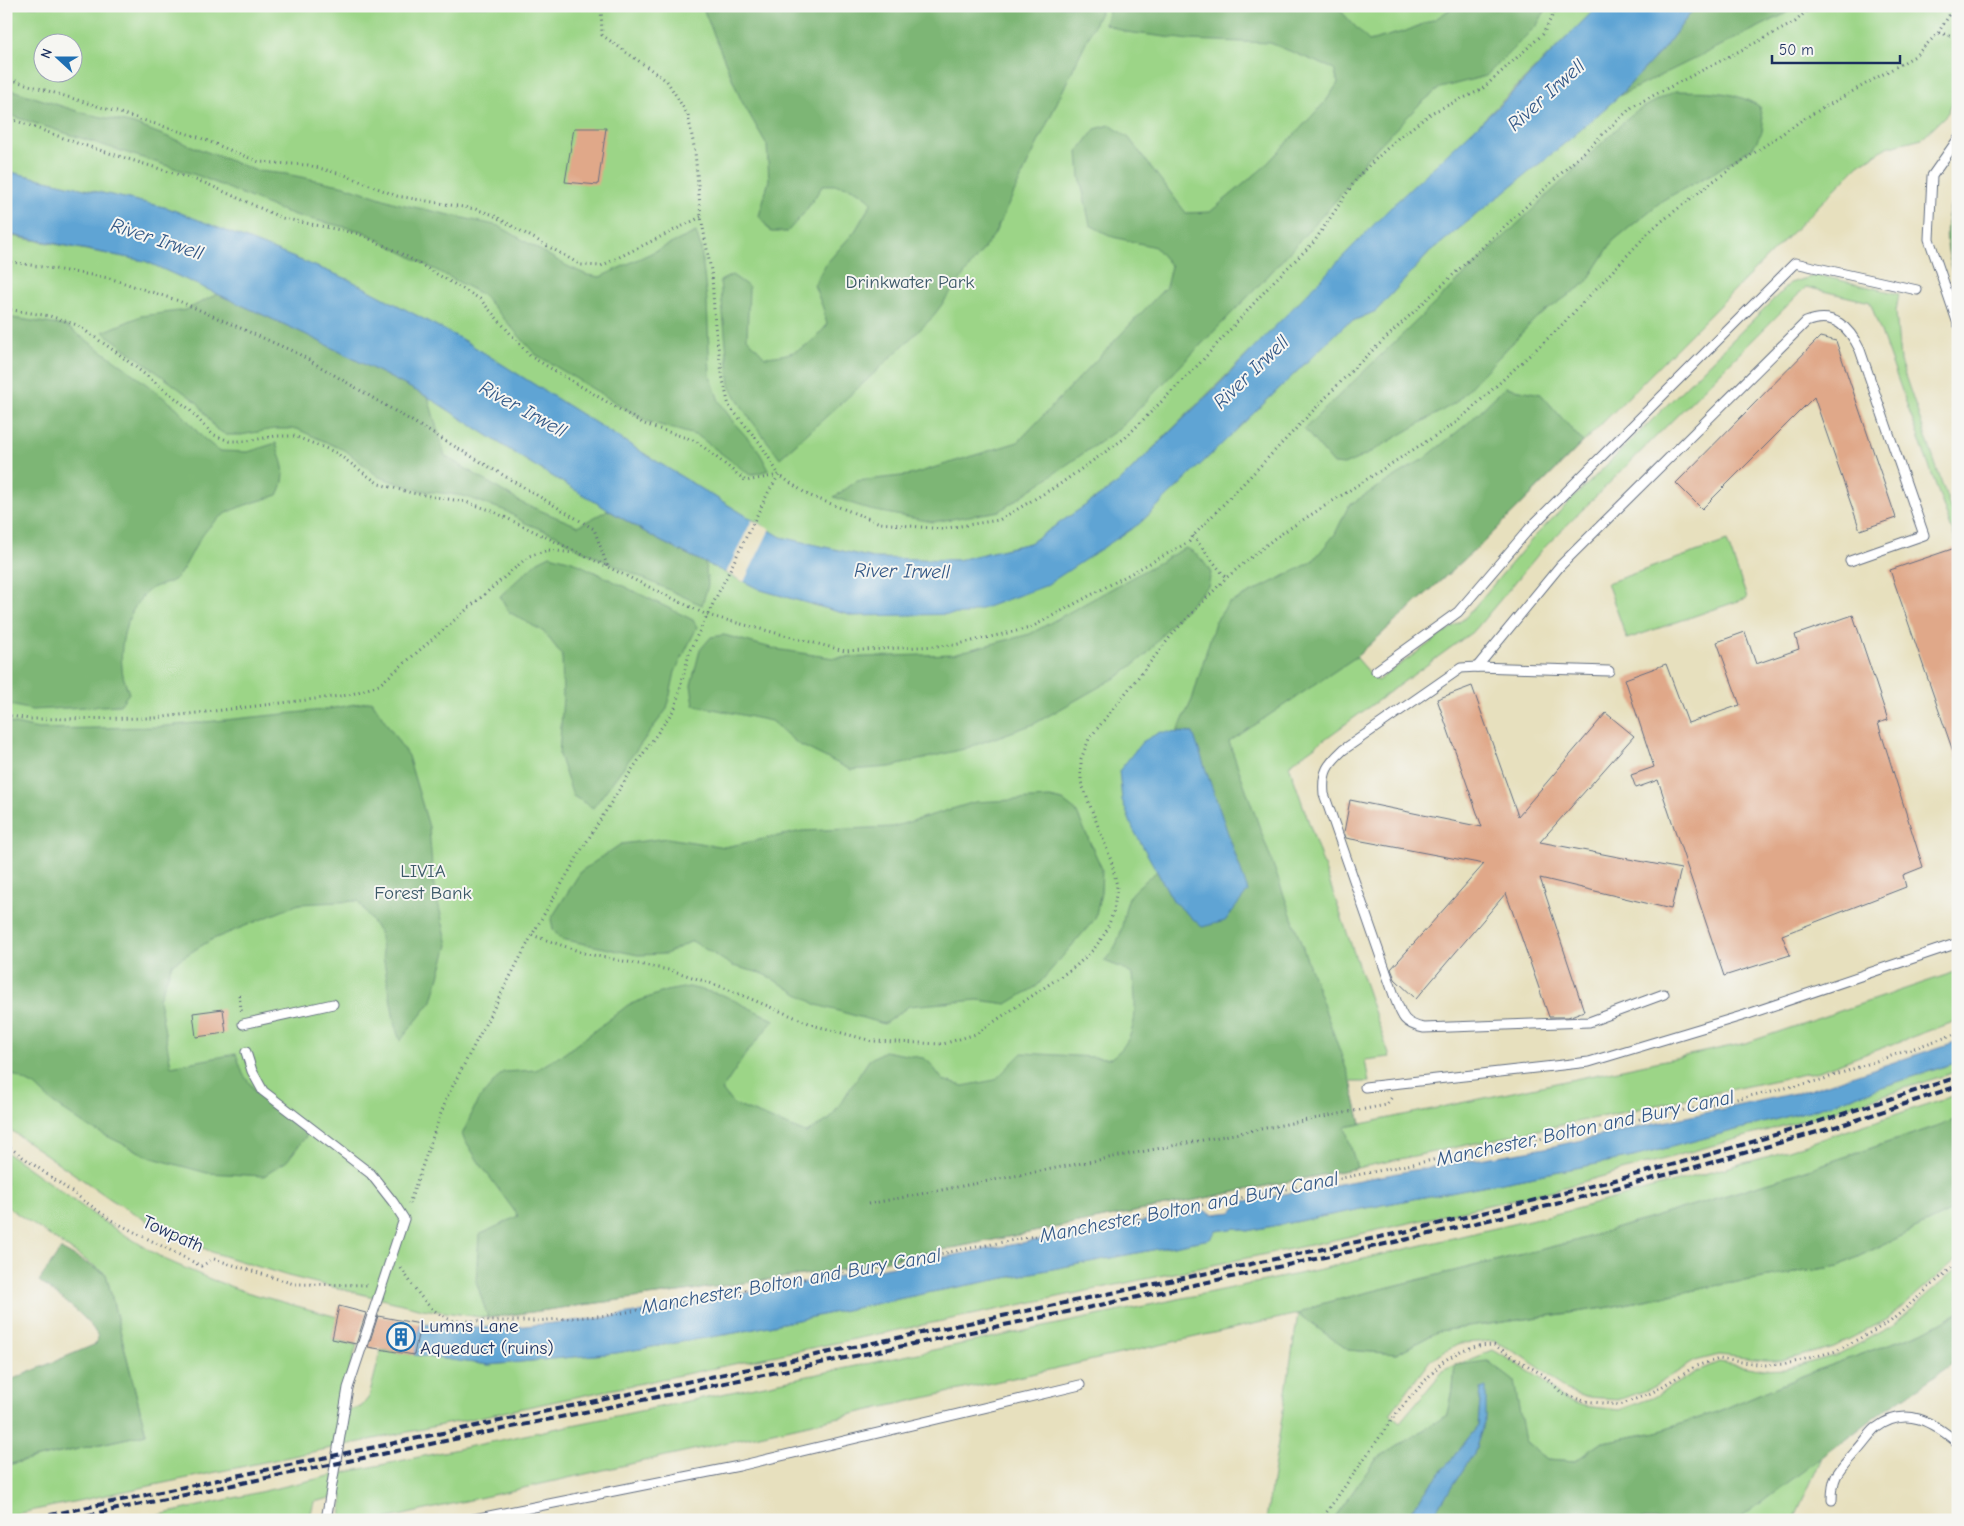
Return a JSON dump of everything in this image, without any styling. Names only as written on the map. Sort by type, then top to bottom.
[{"type":"lane","points":[[1958,139],[1932,176],[1929,239],[1958,324]]},
{"type":"lane","points":[[1376,671],[1458,612],[1529,529],[1795,263],[1917,290]]},
{"type":"lane","points":[[1477,667],[1560,566],[1806,322],[1818,317],[1841,324],[1852,333],[1860,350],[1924,535],[1850,561]]},
{"type":"lane","points":[[1609,671],[1462,668],[1343,750],[1330,762],[1323,779],[1324,794],[1403,1018],[1412,1026],[1424,1028],[1589,1022],[1664,994]]},
{"type":"lane","points":[[1365,1087],[1589,1062],[1745,1015],[1958,943]]},
{"type":"lane","points":[[243,1024],[333,1004]]},
{"type":"lane","points":[[246,1052],[252,1071],[263,1091],[371,1174],[404,1219],[348,1388],[326,1520]]},
{"type":"lane","points":[[469,1520],[739,1466],[1080,1386]]},
{"type":"lane","points":[[1832,1500],[1832,1485],[1838,1473],[1875,1428],[1894,1417],[1910,1416],[1931,1423],[1958,1443]]},
{"type":"path","points":[[601,6],[602,35],[667,81],[688,114],[695,152],[701,217],[712,276],[715,326],[729,406],[760,443],[779,475],[808,494],[880,522],[941,529],[999,520],[1060,484],[1125,438],[1199,364],[1274,280],[1314,242],[1360,176],[1398,138],[1433,112],[1481,90],[1543,34],[1557,6]]},
{"type":"path","points":[[6,309],[50,316],[77,325],[116,352],[188,408],[212,434],[229,441],[248,442],[276,436],[294,436],[335,452],[379,484],[412,494],[474,505],[550,538],[578,554],[707,615],[845,651],[954,645],[1030,628],[1189,542],[1356,366],[1633,106],[1795,22],[1812,6]]},
{"type":"path","points":[[532,935],[587,954],[674,971],[722,987],[816,1026],[872,1041],[943,1044],[976,1034],[1076,966],[1094,949],[1106,932],[1114,910],[1117,886],[1111,860],[1081,782],[1081,759],[1089,739],[1175,631],[1226,578],[1276,537],[1458,422],[1558,329],[1652,228],[1802,120],[1915,56],[1938,33],[1955,6]]},
{"type":"path","points":[[1938,33],[1958,37]]},
{"type":"path","points":[[6,78],[198,137],[259,162],[308,165],[345,175],[397,196],[475,209],[491,214],[581,265],[601,266],[701,217]]},
{"type":"path","points":[[6,117],[77,143],[205,183],[282,218],[359,234],[404,255],[480,299],[530,356],[644,424],[696,441],[746,481],[779,475]]},
{"type":"path","points":[[6,261],[109,278],[180,301],[297,353],[594,529],[609,568]]},
{"type":"path","points":[[404,1219],[446,1099],[532,935],[582,849],[631,771],[675,708],[690,650],[769,491],[779,475]]},
{"type":"path","points":[[1193,536],[1226,578]]},
{"type":"path","points":[[6,715],[28,719],[155,718],[349,695],[379,685],[529,556],[548,550],[578,554]]},
{"type":"path","points":[[391,1256],[428,1306],[444,1318],[455,1321],[535,1321],[611,1315],[1241,1198],[1705,1106],[1821,1080],[1958,1033]]},
{"type":"path","points":[[868,1204],[1386,1105],[1403,1083]]},
{"type":"path","name":"Towpath","points":[[6,1145],[111,1220],[201,1266],[214,1259],[294,1284],[381,1286]]},
{"type":"path","points":[[1322,1520],[1398,1411],[1442,1362],[1462,1350],[1477,1346],[1494,1345],[1543,1375],[1563,1394],[1584,1401],[1620,1405],[1651,1393],[1696,1366],[1718,1359],[1764,1365],[1786,1364],[1836,1351],[1890,1322],[1958,1262]]},
{"type":"green space","name":"Drinkwater Park","points":[[6,6],[1598,6],[1117,484],[1030,543],[958,560],[873,558],[781,537],[465,341],[350,280],[168,208],[6,171]]},
{"type":"green space","points":[[702,6],[1103,6],[994,235],[931,319],[867,380],[780,458],[745,412],[730,386],[720,281],[732,275],[749,287],[747,338],[765,357],[785,354],[800,349],[814,339],[827,325],[814,285],[825,265],[855,231],[872,202],[856,190],[837,185],[823,185],[805,212],[787,232],[771,232],[759,216],[769,180],[767,145],[741,100]]},
{"type":"green space","points":[[1110,6],[1336,6],[1369,41],[1406,31],[1437,18],[1455,6],[1548,6],[1537,25],[1486,76],[1440,88],[1420,104],[1367,158],[1339,197],[1266,278],[1120,428],[1000,511],[933,522],[870,510],[834,497],[857,481],[910,475],[1018,442],[1166,287],[1171,266],[1155,247],[1113,237],[1090,225],[1080,177],[1078,152],[1095,129],[1110,125],[1129,138],[1186,213],[1210,212],[1264,167],[1326,101],[1338,83],[1334,69],[1270,43],[1189,40],[1126,32],[1105,24]]},
{"type":"green space","name":"LIVIA Forest Bank","points":[[1696,6],[1958,6],[1958,92],[1947,114],[1922,138],[1887,147],[1859,165],[1488,538],[1356,657],[1377,681],[1465,618],[1533,538],[1790,283],[1818,275],[1899,294],[1896,311],[1900,361],[1958,530],[1958,547],[1870,302],[1806,287],[1542,550],[1475,630],[1289,765],[1390,1057],[1365,1060],[1369,1082],[1351,1082],[1361,1124],[1746,1043],[1958,971],[1958,1020],[1819,1071],[1357,1168],[846,1269],[488,1318],[422,1309],[288,1276],[214,1253],[157,1227],[112,1200],[6,1127],[6,235],[145,261],[305,334],[428,397],[527,461],[660,541],[761,590],[853,616],[1139,524],[1346,324],[1376,311],[1430,252],[1570,139],[1619,96],[1664,48]]},
{"type":"green space","points":[[1696,6],[1797,6],[1783,15],[1619,96],[1664,48]]},
{"type":"green space","points":[[6,88],[83,113],[134,124],[257,171],[286,174],[345,186],[396,203],[499,226],[567,266],[587,275],[600,277],[696,232],[701,248],[707,301],[710,375],[719,401],[734,423],[757,448],[769,470],[750,475],[698,436],[646,421],[535,354],[483,295],[362,231],[301,217],[199,176],[6,114]]},
{"type":"green space","points":[[1675,91],[1718,92],[1738,97],[1759,106],[1763,123],[1762,132],[1753,147],[1715,172],[1663,200],[1613,241],[1586,283],[1536,318],[1455,403],[1364,456],[1344,465],[1334,464],[1304,429],[1633,113]]},
{"type":"green space","points":[[1958,184],[1958,287],[1947,247],[1946,236],[1949,212]]},
{"type":"green space","points":[[217,294],[305,334],[428,397],[445,456],[522,503],[578,526],[608,510],[660,541],[705,563],[708,585],[702,605],[579,549],[556,535],[525,523],[506,511],[464,496],[419,490],[379,477],[346,451],[297,429],[274,429],[241,435],[226,435],[215,428],[198,403],[103,332],[141,316],[186,310]]},
{"type":"green space","points":[[6,317],[66,326],[119,363],[177,408],[202,437],[219,451],[248,452],[276,443],[284,475],[278,495],[234,509],[216,521],[200,539],[179,575],[168,583],[149,590],[130,615],[126,625],[121,657],[124,680],[129,693],[120,705],[32,710],[6,704]]},
{"type":"green space","points":[[1505,387],[1541,394],[1583,442],[1488,538],[1356,657],[1229,742],[1351,1082],[1361,1124],[1345,1127],[1357,1168],[846,1269],[488,1318],[476,1281],[479,1235],[518,1216],[478,1161],[462,1135],[478,1100],[503,1072],[536,1070],[565,1053],[628,1005],[666,991],[689,987],[723,995],[774,1020],[745,1055],[722,1090],[733,1104],[806,1133],[830,1119],[869,1060],[884,1051],[923,1058],[930,1063],[943,1080],[963,1086],[995,1080],[1022,1053],[1111,1058],[1120,1050],[1127,1041],[1134,1021],[1133,975],[1120,967],[1104,961],[1116,946],[1129,897],[1157,871],[1174,902],[1193,733],[1177,732],[1192,700],[1215,622],[1228,604],[1312,562],[1335,534],[1349,505],[1425,458],[1468,423]]},
{"type":"green space","points":[[1727,541],[1747,598],[1627,639],[1607,583]]},
{"type":"green space","points":[[1185,548],[1197,555],[1211,573],[1208,586],[1169,626],[1148,653],[1122,674],[1034,724],[964,749],[890,767],[851,770],[798,744],[771,721],[694,705],[691,685],[700,650],[711,637],[724,635],[775,649],[834,658],[953,654],[1030,634]]},
{"type":"green space","points":[[550,555],[572,561],[693,620],[697,627],[675,672],[667,709],[593,808],[573,796],[559,755],[563,697],[562,655],[544,632],[509,612],[500,596],[538,561]]},
{"type":"green space","points":[[372,701],[408,756],[429,827],[433,881],[448,945],[432,1001],[400,1041],[395,1026],[379,932],[358,901],[299,904],[211,940],[172,964],[159,999],[171,1066],[236,1054],[243,1074],[256,1092],[310,1131],[287,1161],[264,1176],[207,1173],[152,1158],[88,1127],[53,1103],[35,1086],[6,1071],[6,722],[38,729],[156,727],[323,710]]},
{"type":"green space","points":[[1050,798],[1063,801],[1076,811],[1102,869],[1101,893],[1095,919],[1037,986],[1007,1004],[978,1000],[909,1006],[884,1024],[817,1005],[764,974],[733,966],[692,941],[666,954],[638,955],[561,939],[553,930],[551,919],[581,871],[621,844],[667,838],[725,847],[802,831],[892,827],[975,802]]},
{"type":"green space","points":[[1958,1062],[1958,1071],[1815,1117],[1550,1191],[1329,1241],[6,1516],[6,1465],[146,1434],[106,1274],[6,1206],[6,1152],[104,1222],[164,1259],[246,1292],[337,1317],[332,1339],[357,1345],[342,1392],[341,1411],[361,1407],[369,1397],[381,1350],[489,1365],[616,1353],[735,1333],[932,1292],[1210,1239],[1216,1231],[1236,1228],[1247,1231],[1633,1157],[1812,1110]]},
{"type":"green space","points":[[1958,1094],[1958,1119],[1773,1181],[1575,1241],[1317,1305],[1299,1314],[1348,1350],[1396,1354],[1439,1331],[1605,1308],[1725,1284],[1839,1266],[1958,1208],[1958,1258],[1888,1319],[1834,1347],[1785,1360],[1765,1360],[1719,1355],[1695,1361],[1650,1389],[1621,1399],[1585,1397],[1566,1391],[1545,1372],[1524,1357],[1495,1341],[1461,1343],[1431,1359],[1390,1414],[1400,1422],[1444,1370],[1455,1366],[1448,1415],[1376,1459],[1333,1520],[1266,1520],[1298,1314],[381,1520],[341,1520],[343,1495],[314,1502],[309,1520],[138,1520],[347,1472],[1308,1272],[1568,1211],[1770,1156]]},
{"type":"green space","points":[[1958,1119],[1958,1208],[1839,1266],[1725,1284],[1605,1308],[1439,1331],[1396,1354],[1348,1350],[1298,1314],[1317,1305],[1575,1241],[1773,1181]]},
{"type":"green space","points":[[61,1249],[106,1274],[146,1434],[6,1465],[6,1382],[96,1344],[98,1337],[80,1313],[39,1281]]},
{"type":"green space","points":[[1958,1268],[1958,1313],[1923,1332],[1814,1371],[1714,1413],[1657,1432],[1603,1442],[1575,1461],[1547,1459],[1525,1441],[1455,1365],[1493,1350],[1540,1378],[1561,1398],[1584,1406],[1619,1410],[1652,1398],[1697,1371],[1719,1362],[1764,1370],[1786,1369],[1837,1355],[1892,1326]]},
{"type":"green space","points":[[1958,1313],[1958,1360],[1882,1412],[1738,1520],[1430,1520],[1474,1453],[1486,1417],[1481,1389],[1478,1426],[1403,1520],[1333,1520],[1376,1459],[1448,1415],[1455,1365],[1488,1361],[1514,1381],[1525,1441],[1547,1459],[1575,1461],[1603,1442],[1657,1432],[1714,1413],[1814,1371],[1923,1332]]},
{"type":"green space","points":[[1823,1455],[1794,1520],[1738,1520]]},
{"type":"water","name":"River Irwell","points":[[1598,6],[1696,6],[1664,48],[1619,96],[1570,139],[1430,252],[1376,311],[1346,324],[1139,524],[1045,586],[967,614],[853,616],[761,590],[660,541],[527,461],[428,397],[305,334],[145,261],[6,234],[6,171],[168,208],[350,280],[465,341],[781,537],[873,558],[958,560],[1030,543],[1117,484],[1222,381],[1392,206],[1503,102]]},
{"type":"water","points":[[1160,732],[1193,733],[1248,891],[1225,921],[1202,927],[1174,902],[1133,829],[1122,800],[1119,771],[1142,742]]},
{"type":"water","points":[[1958,1041],[1958,1062],[1812,1110],[1633,1157],[1247,1231],[1236,1228],[1216,1231],[1210,1239],[932,1292],[735,1333],[616,1353],[489,1365],[414,1355],[420,1324],[505,1328],[612,1317],[1204,1210],[1213,1214],[1232,1212],[1241,1202],[1545,1148],[1809,1090]]},
{"type":"water","points":[[1486,1387],[1486,1417],[1474,1453],[1430,1520],[1403,1520],[1478,1426],[1481,1389]]},
{"type":"pier","points":[[752,520],[770,529],[744,582],[726,573]]},
{"type":"building","points":[[574,128],[606,128],[598,185],[565,182]]},
{"type":"building","points":[[1820,337],[1836,341],[1896,518],[1860,530],[1814,397],[1702,509],[1676,483]]},
{"type":"building","points":[[1958,547],[1958,760],[1956,760],[1890,570]]},
{"type":"building","points":[[1853,615],[1888,720],[1878,723],[1923,867],[1903,875],[1906,887],[1782,935],[1790,955],[1724,976],[1658,780],[1636,788],[1631,775],[1654,767],[1625,679],[1666,664],[1688,723],[1740,705],[1717,642],[1745,632],[1756,664],[1799,649],[1795,635]]},
{"type":"building","points":[[1472,686],[1518,816],[1606,713],[1634,736],[1540,842],[1681,869],[1671,909],[1540,878],[1584,1011],[1568,1017],[1549,1017],[1506,893],[1416,999],[1395,979],[1391,969],[1484,864],[1346,838],[1344,832],[1350,800],[1482,827],[1437,699]]},
{"type":"building","points":[[223,1009],[226,1033],[196,1037],[193,1013]]},
{"type":"building","name":"Lumns Lane Aqueduct (ruins)","points":[[339,1306],[366,1313],[356,1344],[332,1339]]},
{"type":"building","name":"Lumns Lane Aqueduct (ruins)","points":[[378,1316],[420,1324],[414,1355],[368,1347]]},
{"type":"railway","points":[[26,1520],[1404,1232],[1697,1158],[1958,1077]]},
{"type":"railway","points":[[64,1520],[1091,1307],[1404,1240],[1552,1205],[1699,1166],[1845,1124],[1958,1086]]},
{"type":"place","name":"Lumns Lane Aqueduct (ruins)","points":[[401,1337]]},
{"type":"water label","name":"Manchester, Bolton and Bury Canal","points":[[1585,1128]]},
{"type":"water label","name":"Manchester, Bolton and Bury Canal","points":[[1189,1207]]},
{"type":"water label","name":"Manchester, Bolton and Bury Canal","points":[[791,1281]]}]
